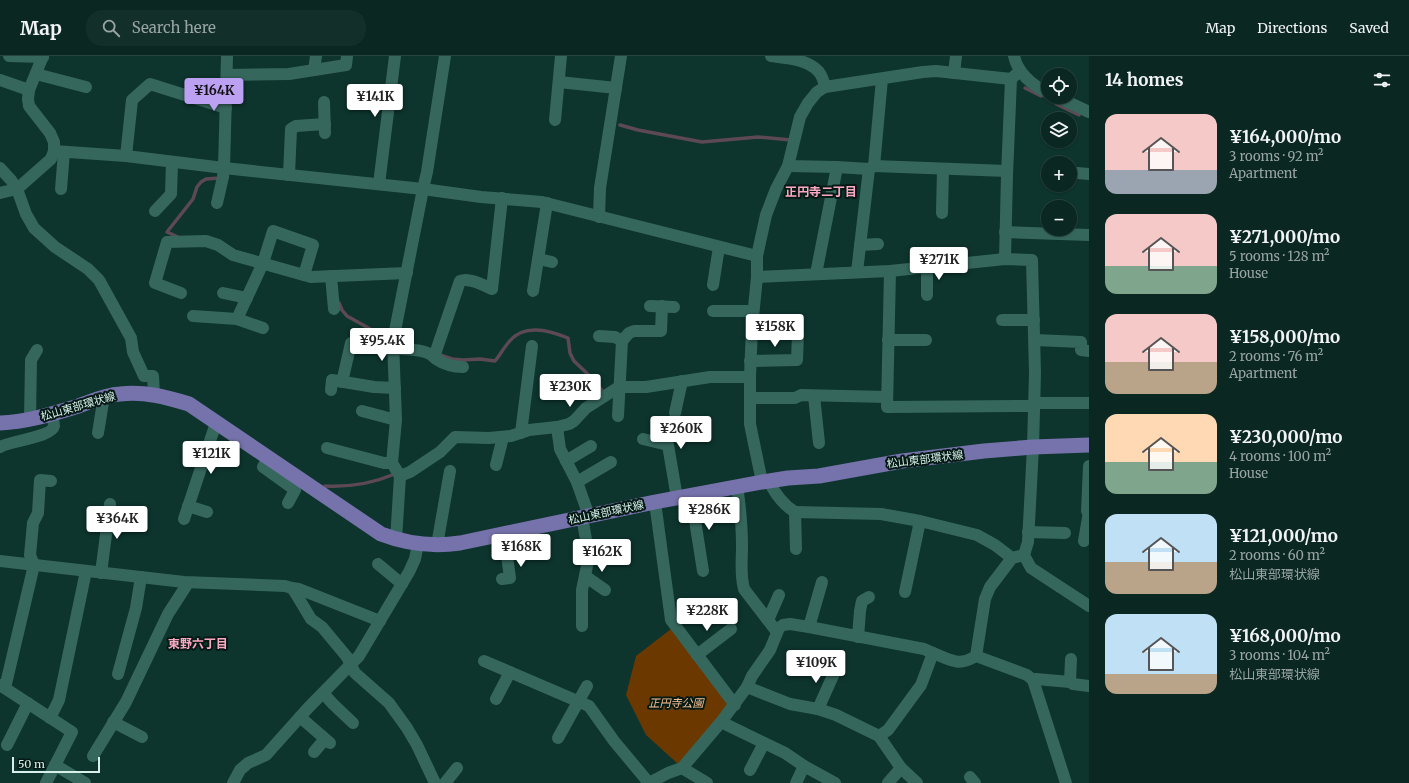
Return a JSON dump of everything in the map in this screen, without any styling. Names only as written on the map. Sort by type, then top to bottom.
[{"type":"main road","name":"松山東部環状線","points":[[0,423],[19,422],[72,408],[104,396],[121,393],[154,394],[189,404],[380,534],[396,540],[418,544],[437,545],[460,543],[585,516],[765,481],[819,476],[902,461],[1033,447],[1089,445]]},
{"type":"street","points":[[9,56],[43,57],[29,90],[29,106],[50,132],[59,152],[61,189]]},
{"type":"street","points":[[217,203],[224,168],[227,56]]},
{"type":"street","points":[[314,70],[316,56]]},
{"type":"street","points":[[227,75],[289,74],[346,65],[346,56]]},
{"type":"street","points":[[379,184],[396,56]]},
{"type":"street","points":[[396,540],[400,476],[392,463],[396,420],[393,341],[428,165],[445,56]]},
{"type":"street","points":[[555,120],[562,56]]},
{"type":"street","points":[[599,216],[600,188],[621,56]]},
{"type":"street","points":[[771,56],[809,64],[820,72],[825,87]]},
{"type":"street","points":[[954,73],[956,56]]},
{"type":"street","points":[[1005,259],[1007,171],[1016,75],[1014,56]]},
{"type":"street","points":[[1012,558],[995,545],[977,535],[920,521],[881,514],[795,512],[786,506],[765,481],[750,424],[750,361],[753,311],[757,277],[757,256],[766,215],[776,189],[788,166],[800,117],[817,92],[825,87],[936,71],[1016,75],[1041,88]]},
{"type":"street","points":[[36,74],[86,87]]},
{"type":"street","points":[[857,272],[872,168],[882,79]]},
{"type":"street","points":[[0,80],[29,90]]},
{"type":"street","points":[[559,82],[616,88]]},
{"type":"street","points":[[126,156],[132,100],[150,84],[226,108]]},
{"type":"street","points":[[289,175],[291,129],[296,126],[325,128],[324,102]]},
{"type":"street","points":[[1077,104],[1088,108]]},
{"type":"street","points":[[0,193],[17,189],[59,152],[126,156],[547,203],[757,256]]},
{"type":"street","points":[[155,211],[171,194],[172,162]]},
{"type":"street","points":[[788,166],[1007,171]]},
{"type":"street","points":[[816,274],[837,167]]},
{"type":"street","points":[[0,168],[17,189],[26,214],[34,228],[55,246],[88,269],[99,280],[131,338],[133,352],[144,376],[153,376],[154,394]]},
{"type":"street","points":[[942,213],[943,169]]},
{"type":"street","points":[[434,357],[460,281],[469,280],[492,288],[502,198]]},
{"type":"street","points":[[533,291],[547,203]]},
{"type":"street","points":[[237,319],[263,263],[273,231],[313,246],[304,275]]},
{"type":"street","points":[[1005,232],[1089,235]]},
{"type":"street","points":[[181,293],[155,283],[167,242],[206,241],[218,245],[233,254],[311,277],[407,273]]},
{"type":"street","points":[[860,245],[878,244]]},
{"type":"street","points":[[713,285],[718,246]]},
{"type":"street","points":[[538,259],[552,262]]},
{"type":"street","points":[[757,277],[890,271],[1005,259],[1032,260],[1035,340],[1033,447],[1028,542],[1024,555],[1031,568],[1089,606]]},
{"type":"street","points":[[926,295],[927,267]]},
{"type":"street","points":[[890,271],[887,407],[1089,403]]},
{"type":"street","points":[[331,276],[334,309]]},
{"type":"street","points":[[223,293],[247,298]]},
{"type":"street","points":[[618,416],[622,341],[629,333],[634,331],[661,331],[668,307],[650,306]]},
{"type":"street","points":[[713,310],[753,311]]},
{"type":"street","points":[[193,316],[237,319],[263,328]]},
{"type":"street","points":[[1002,320],[1034,320]]},
{"type":"street","points":[[750,361],[797,360],[802,352],[798,334]]},
{"type":"street","points":[[599,336],[615,337],[622,341]]},
{"type":"street","points":[[888,340],[926,340]]},
{"type":"street","points":[[1035,340],[1081,342],[1081,350],[1089,351]]},
{"type":"street","points":[[342,382],[351,343]]},
{"type":"street","points":[[393,349],[409,349],[426,352],[451,367],[463,367]]},
{"type":"street","points":[[30,419],[31,360],[37,350]]},
{"type":"street","points":[[521,433],[535,353]]},
{"type":"street","points":[[400,476],[410,472],[440,452],[455,437],[503,437],[530,430],[569,424],[574,421],[586,408],[619,387],[646,387],[710,377],[750,378]]},
{"type":"street","points":[[330,390],[332,380],[374,387],[395,388]]},
{"type":"street","points":[[675,413],[682,381]]},
{"type":"street","points":[[98,433],[104,396]]},
{"type":"street","points":[[750,398],[795,398],[801,396],[887,397]]},
{"type":"street","points":[[814,396],[818,443]]},
{"type":"street","points":[[362,412],[396,420]]},
{"type":"street","points":[[0,447],[8,443],[45,434],[51,431],[54,426],[52,413]]},
{"type":"street","points":[[184,519],[216,423]]},
{"type":"street","points":[[557,427],[560,449],[577,482],[585,516],[589,556],[582,590],[582,626]]},
{"type":"street","points":[[496,465],[503,437]]},
{"type":"street","points":[[643,439],[668,446],[684,496],[703,571]]},
{"type":"street","points":[[566,461],[591,446]]},
{"type":"street","points":[[327,448],[384,463],[392,463]]},
{"type":"street","points":[[268,458],[263,466],[295,490],[288,503]]},
{"type":"street","points":[[577,482],[610,462]]},
{"type":"street","points":[[1084,541],[1089,512],[1087,511],[1089,466]]},
{"type":"street","points":[[437,545],[450,471]]},
{"type":"street","points":[[46,783],[72,732],[2,687],[34,565],[30,555],[33,523],[38,513],[40,480],[51,481]]},
{"type":"street","points":[[737,486],[742,538],[742,582],[744,589],[777,632]]},
{"type":"street","points":[[655,502],[671,620],[735,705]]},
{"type":"street","points":[[101,573],[110,504]]},
{"type":"street","points":[[188,506],[207,512]]},
{"type":"street","points":[[795,512],[796,549]]},
{"type":"street","points":[[905,592],[920,521]]},
{"type":"street","points":[[1028,532],[1065,533]]},
{"type":"street","points":[[502,580],[510,578],[504,534]]},
{"type":"street","points":[[233,783],[240,770],[248,763],[266,755],[300,717],[359,656],[402,584],[415,559],[418,544]]},
{"type":"street","points":[[976,656],[985,599],[990,587],[1012,558],[1024,555]]},
{"type":"street","points":[[0,561],[188,583],[285,586],[299,589],[380,621]]},
{"type":"street","points":[[378,564],[402,584]]},
{"type":"street","points":[[50,718],[59,700],[86,571]]},
{"type":"street","points":[[585,576],[606,590]]},
{"type":"street","points":[[118,674],[136,608],[141,577]]},
{"type":"street","points":[[809,627],[822,582]]},
{"type":"street","points":[[93,756],[126,702],[168,614],[188,583]]},
{"type":"street","points":[[292,588],[311,619],[322,627],[347,657],[355,673],[389,703],[407,728],[435,783]]},
{"type":"street","points":[[768,620],[779,595]]},
{"type":"street","points":[[858,637],[862,601],[869,597]]},
{"type":"street","points":[[484,661],[589,706],[614,741],[649,783],[668,773],[682,768],[735,705],[747,687],[752,676],[770,650],[779,628],[783,625],[790,624],[809,627],[924,649],[952,661],[967,661],[976,656]]},
{"type":"street","points":[[697,655],[731,629]]},
{"type":"street","points":[[879,736],[888,730],[921,685],[933,653]]},
{"type":"street","points":[[976,656],[1027,676],[1032,680],[1066,783]]},
{"type":"street","points":[[1070,682],[1071,660]]},
{"type":"street","points":[[818,709],[836,669]]},
{"type":"street","points":[[496,699],[510,672]]},
{"type":"street","points":[[1032,680],[1036,679],[1070,682],[1073,684],[1089,686]]},
{"type":"street","points":[[558,738],[587,686]]},
{"type":"street","points":[[747,687],[790,704],[818,709],[860,725],[879,736],[901,768],[917,783]]},
{"type":"street","points":[[323,693],[354,723]]},
{"type":"street","points":[[7,745],[28,703]]},
{"type":"street","points":[[300,717],[328,741],[314,752]]},
{"type":"street","points":[[113,722],[142,736]]},
{"type":"street","points":[[721,722],[785,753],[804,766],[835,783]]},
{"type":"street","points":[[750,770],[764,743]]},
{"type":"street","points":[[55,765],[80,782]]},
{"type":"street","points":[[796,783],[804,766]]},
{"type":"street","points":[[445,783],[457,768]]},
{"type":"street","points":[[682,768],[707,783]]},
{"type":"street","points":[[888,783],[901,768]]},
{"type":"green space","name":"正円寺公園","points":[[671,629],[729,705],[678,764],[646,735],[626,695],[636,656]]},
{"type":"waterway","points":[[1025,88],[1041,96]]},
{"type":"waterway","points":[[1056,104],[1079,115]]},
{"type":"waterway","points":[[620,125],[638,130],[702,142],[758,137],[791,140]]},
{"type":"waterway","points":[[178,237],[167,232],[193,199],[197,187],[206,179],[219,178],[220,176]]},
{"type":"waterway","points":[[339,303],[347,316],[372,330],[380,337],[390,340]]},
{"type":"waterway","points":[[440,355],[452,359],[480,359],[495,361],[514,337],[528,331],[544,331],[568,338],[570,353],[574,361],[594,380],[604,393]]},
{"type":"waterway","points":[[325,486],[359,484],[376,481],[392,475]]},
{"type":"district","name":"正円寺二丁目","points":[[821,191]]},
{"type":"district","name":"東野六丁目","points":[[198,643]]}]
